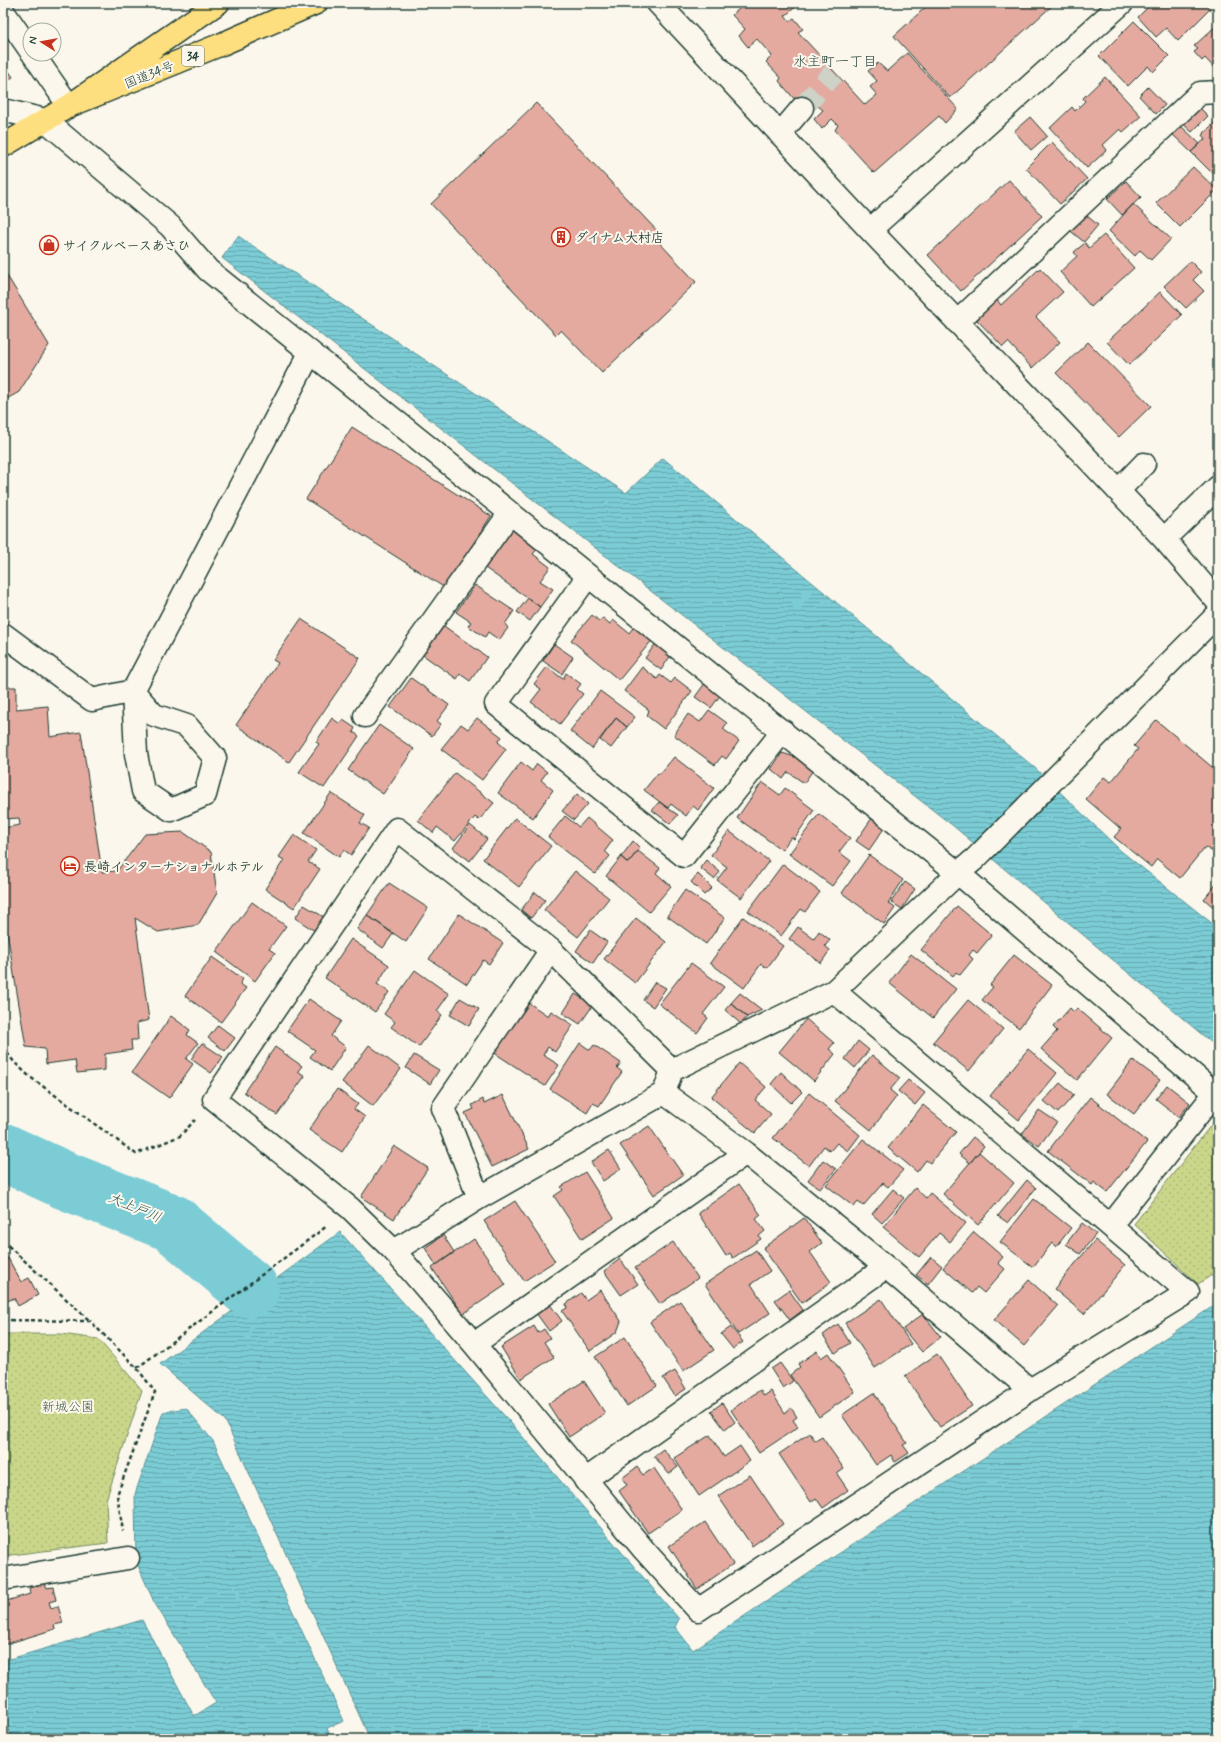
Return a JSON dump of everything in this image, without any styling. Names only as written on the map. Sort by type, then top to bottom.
[{"type":"highway","name":"国道34号","points":[[3,146],[69,106],[218,3]]},
{"type":"highway","name":"国道34号","points":[[69,106],[222,44],[316,3]]},
{"type":"street","points":[[658,3],[870,230],[1164,539],[1218,602]]},
{"type":"street","points":[[870,230],[1122,3]]},
{"type":"street","points":[[3,11],[22,38]]},
{"type":"street","points":[[39,62],[69,106]]},
{"type":"street","points":[[957,322],[1200,92],[1218,92]]},
{"type":"street","points":[[780,134],[802,108]]},
{"type":"street","points":[[3,110],[44,120],[170,226],[208,270],[958,872],[1215,1093],[1111,1225]]},
{"type":"street","points":[[133,691],[154,715],[187,726],[214,758],[205,795],[171,810],[143,791],[136,754],[133,691],[310,353]]},
{"type":"street","points":[[1118,491],[1144,464]]},
{"type":"street","points":[[1164,539],[1218,487]]},
{"type":"street","points":[[365,716],[510,513]]},
{"type":"street","points":[[588,576],[496,704],[684,856],[783,731]]},
{"type":"street","points":[[394,1251],[479,1198],[664,1093],[672,1070],[834,991],[958,872],[975,859],[1218,614]]},
{"type":"street","points":[[3,634],[92,700],[133,691]]},
{"type":"street","points":[[672,1070],[550,950],[397,829],[214,1099],[350,1208],[394,1251],[474,1344],[644,1550],[698,1610],[1030,1390],[1188,1292],[834,991]]},
{"type":"street","points":[[479,1198],[443,1108],[550,950]]},
{"type":"street","points":[[664,1093],[746,1153],[886,1267],[1030,1390]]},
{"type":"street","points":[[474,1344],[746,1153]]},
{"type":"street","points":[[585,1480],[886,1267]]},
{"type":"street","points":[[3,1579],[128,1558]]},
{"type":"path","points":[[3,1047],[14,1062],[30,1077],[136,1154],[180,1136],[214,1099]]},
{"type":"path","points":[[137,1368],[331,1223]]},
{"type":"path","points":[[3,1242],[90,1321],[137,1368],[156,1392],[117,1495],[128,1558]]},
{"type":"path","points":[[3,1320],[90,1321]]},
{"type":"green space","points":[[1218,1116],[1218,1271],[1198,1284],[1134,1224]]},
{"type":"green space","name":"新城公園","points":[[3,1334],[61,1334],[98,1339],[142,1390],[106,1500],[108,1543],[3,1556]]},
{"type":"water","points":[[238,236],[626,493],[663,458],[1035,768],[1121,851],[1218,928],[1218,1048],[952,825],[222,258]]},
{"type":"water","points":[[340,1232],[510,1422],[679,1619],[675,1627],[693,1650],[1218,1303],[1218,1739],[370,1739],[225,1420],[160,1364]]},
{"type":"water","points":[[186,1408],[213,1441],[344,1721],[327,1728],[331,1739],[13,1739],[3,1718],[3,1661],[142,1620],[194,1716],[216,1703],[154,1602],[136,1561],[135,1494],[163,1412]]},
{"type":"building","points":[[746,3],[800,3],[785,16],[789,21],[794,18],[803,29],[798,32],[865,105],[877,95],[870,87],[877,81],[868,71],[878,63],[887,71],[907,53],[958,109],[945,123],[939,116],[874,173],[835,130],[838,125],[832,119],[822,129],[814,119],[823,110],[818,106],[807,114],[779,81],[781,78],[766,62],[772,56],[757,39],[748,47],[739,36],[745,29],[732,15]]},
{"type":"building","points":[[930,3],[1055,3],[950,98],[894,36]]},
{"type":"building","points":[[1152,3],[1204,3],[1210,9],[1178,41],[1166,28],[1156,37],[1138,17]]},
{"type":"building","points":[[1134,21],[1169,56],[1153,72],[1148,66],[1128,86],[1099,56]]},
{"type":"building","points":[[1218,24],[1218,72],[1205,58],[1202,61],[1194,52],[1198,49],[1194,46]]},
{"type":"building","points":[[3,63],[13,77],[3,84]]},
{"type":"building","points":[[1105,77],[1141,116],[1123,132],[1120,129],[1103,145],[1107,150],[1087,168],[1050,128],[1072,107],[1075,111],[1085,101],[1083,98]]},
{"type":"building","points":[[1148,87],[1165,105],[1156,114],[1139,96]]},
{"type":"building","name":"ダイナム大村店","points":[[536,103],[661,235],[656,239],[696,282],[602,373],[561,330],[556,335],[431,204]]},
{"type":"building","points":[[1198,106],[1208,116],[1192,132],[1182,123]]},
{"type":"building","points":[[1030,117],[1047,136],[1031,150],[1014,131]]},
{"type":"building","points":[[1218,119],[1218,179],[1191,152],[1205,139],[1202,135]]},
{"type":"building","points":[[1179,124],[1200,144],[1191,152],[1171,133]]},
{"type":"building","points":[[1052,142],[1087,179],[1060,204],[1026,168]]},
{"type":"building","points":[[1193,167],[1217,190],[1180,227],[1156,203]]},
{"type":"building","points":[[1009,180],[1042,216],[961,291],[928,255]]},
{"type":"building","points":[[1126,181],[1141,197],[1122,215],[1107,199]]},
{"type":"building","points":[[1133,204],[1171,239],[1151,260],[1140,250],[1135,256],[1109,231]]},
{"type":"building","points":[[1081,211],[1098,225],[1084,242],[1067,228]]},
{"type":"building","points":[[1104,235],[1134,268],[1091,307],[1060,272],[1077,256],[1074,252],[1085,243],[1089,248]]},
{"type":"building","points":[[1190,261],[1201,272],[1193,280],[1204,291],[1186,308],[1164,286]]},
{"type":"building","points":[[1040,268],[1063,292],[1036,317],[1060,342],[1032,368],[1008,342],[1003,347],[977,320],[997,300],[1001,305]]},
{"type":"building","points":[[3,269],[49,345],[19,392],[3,401]]},
{"type":"building","points":[[1160,292],[1182,315],[1129,365],[1107,342]]},
{"type":"building","points":[[1088,342],[1151,406],[1119,437],[1056,373]]},
{"type":"building","points":[[352,427],[491,516],[445,588],[306,499]]},
{"type":"building","points":[[513,529],[539,547],[533,554],[550,567],[540,581],[553,589],[540,607],[485,568]]},
{"type":"building","points":[[475,585],[514,611],[505,624],[508,628],[499,640],[488,632],[485,637],[468,626],[471,622],[456,612]]},
{"type":"building","points":[[528,598],[540,607],[530,621],[517,612]]},
{"type":"building","points":[[592,615],[599,621],[603,618],[610,624],[613,620],[629,633],[636,624],[653,639],[619,680],[571,640]]},
{"type":"building","points":[[301,619],[360,658],[289,762],[236,725],[278,663],[273,660]]},
{"type":"building","points":[[444,626],[487,657],[470,681],[460,674],[457,679],[423,655]]},
{"type":"building","points":[[657,642],[673,652],[661,670],[645,658]]},
{"type":"building","points":[[554,644],[573,657],[562,674],[543,661]]},
{"type":"building","points":[[547,667],[563,679],[566,673],[581,684],[577,689],[583,694],[560,724],[531,702],[541,689],[534,684]]},
{"type":"building","points":[[642,667],[657,679],[660,675],[671,683],[675,678],[692,691],[664,729],[647,716],[649,710],[624,691]]},
{"type":"building","points":[[411,678],[449,705],[437,721],[441,724],[432,736],[390,707]]},
{"type":"building","points":[[708,679],[724,690],[711,708],[695,697]]},
{"type":"building","points":[[3,687],[16,687],[16,709],[48,706],[50,737],[81,732],[102,872],[117,871],[145,834],[183,832],[211,852],[217,893],[198,925],[158,932],[135,918],[149,1020],[137,1023],[138,1040],[131,1040],[132,1050],[105,1054],[105,1070],[77,1073],[75,1060],[46,1064],[45,1049],[26,1047],[7,932],[3,932],[3,828],[20,825],[19,818],[3,819]]},
{"type":"building","points":[[600,691],[635,717],[627,727],[616,718],[592,749],[570,731]]},
{"type":"building","points":[[709,710],[727,723],[723,729],[739,741],[726,759],[722,756],[715,765],[674,735],[688,714],[700,722]]},
{"type":"building","points":[[332,718],[340,724],[343,720],[355,728],[353,732],[359,736],[324,788],[299,772],[319,744],[316,742]]},
{"type":"building","points":[[477,718],[502,737],[498,742],[506,749],[482,780],[441,749],[461,724],[468,729]]},
{"type":"building","points":[[616,718],[627,727],[611,748],[600,740]]},
{"type":"building","points":[[1156,720],[1218,772],[1218,845],[1213,852],[1205,847],[1180,878],[1157,859],[1151,867],[1114,837],[1121,829],[1086,799],[1104,777],[1111,782],[1138,749],[1134,746]]},
{"type":"building","points":[[379,725],[414,749],[383,794],[348,770]]},
{"type":"building","points":[[782,753],[795,757],[813,770],[804,783],[788,772],[783,779],[771,769]]},
{"type":"building","points":[[674,757],[714,788],[698,810],[693,806],[686,816],[671,804],[668,808],[644,790]]},
{"type":"building","points":[[521,762],[532,771],[537,764],[547,772],[541,780],[553,790],[533,818],[498,793]]},
{"type":"building","points":[[455,773],[494,803],[479,820],[475,817],[455,841],[437,827],[433,833],[418,820]]},
{"type":"building","points":[[762,782],[780,795],[785,788],[814,810],[794,839],[791,837],[782,850],[737,818]]},
{"type":"building","points":[[331,793],[365,815],[360,823],[369,828],[351,855],[344,850],[339,857],[304,833]]},
{"type":"building","points":[[577,794],[588,804],[574,820],[562,811]]},
{"type":"building","points":[[659,802],[678,815],[670,824],[652,810]]},
{"type":"building","points":[[819,814],[850,838],[839,852],[851,861],[832,886],[789,854]]},
{"type":"building","points":[[565,816],[579,827],[587,818],[613,840],[605,851],[610,856],[595,874],[548,837]]},
{"type":"building","points":[[515,818],[551,846],[519,887],[483,859]]},
{"type":"building","points":[[872,818],[885,827],[869,850],[856,841]]},
{"type":"building","points":[[470,825],[487,839],[470,861],[453,848]]},
{"type":"building","points":[[729,831],[769,861],[741,898],[717,880],[727,867],[711,855]]},
{"type":"building","points":[[294,835],[316,850],[308,862],[320,869],[294,908],[265,889],[284,860],[279,857]]},
{"type":"building","points":[[633,841],[640,848],[628,863],[621,857]]},
{"type":"building","points":[[638,851],[660,868],[656,873],[671,886],[649,912],[606,876],[621,857],[628,863]]},
{"type":"building","points":[[869,855],[903,880],[888,903],[895,908],[884,924],[842,893]]},
{"type":"building","points":[[706,860],[720,872],[714,879],[700,868]]},
{"type":"building","points":[[783,864],[820,892],[805,912],[801,909],[781,936],[748,911]]},
{"type":"building","points":[[575,871],[609,898],[578,937],[544,910]]},
{"type":"building","points":[[698,874],[712,888],[704,895],[691,882]]},
{"type":"building","points":[[905,882],[915,889],[902,909],[891,902]]},
{"type":"building","points":[[1218,882],[1218,911],[1204,899]]},
{"type":"building","points":[[389,883],[428,908],[406,942],[367,915]]},
{"type":"building","points":[[685,890],[725,918],[706,944],[667,916]]},
{"type":"building","points":[[535,892],[545,900],[531,918],[521,910]]},
{"type":"building","points":[[252,902],[286,926],[269,949],[275,953],[255,981],[216,952]]},
{"type":"building","points":[[304,905],[324,917],[315,931],[295,918]]},
{"type":"building","points":[[957,906],[992,935],[977,953],[973,950],[969,955],[973,959],[960,975],[956,972],[953,976],[921,950]]},
{"type":"building","points":[[459,914],[503,943],[489,964],[483,960],[467,984],[429,959]]},
{"type":"building","points":[[367,915],[393,934],[383,948],[357,929]]},
{"type":"building","points":[[743,917],[783,946],[767,968],[761,964],[744,988],[710,963]]},
{"type":"building","points":[[636,918],[666,942],[635,983],[604,959]]},
{"type":"building","points":[[798,927],[814,939],[819,931],[830,940],[825,946],[830,950],[821,963],[789,939]]},
{"type":"building","points":[[590,930],[607,942],[593,963],[576,951]]},
{"type":"building","points":[[351,939],[389,965],[377,984],[389,992],[375,1012],[325,978]]},
{"type":"building","points":[[911,954],[956,989],[933,1018],[889,983]]},
{"type":"building","points":[[1014,955],[1052,985],[1019,1028],[982,1000],[993,987],[990,985]]},
{"type":"building","points":[[212,957],[243,979],[240,984],[246,988],[221,1022],[185,996]]},
{"type":"building","points":[[691,963],[724,987],[703,1014],[708,1018],[697,1033],[659,1004]]},
{"type":"building","points":[[415,970],[449,994],[437,1011],[442,1015],[419,1047],[391,1027],[395,1022],[384,1014]]},
{"type":"building","points":[[655,982],[666,988],[653,1007],[643,1000]]},
{"type":"building","points":[[740,993],[762,1010],[747,1017],[731,1003]]},
{"type":"building","points":[[575,994],[593,1005],[580,1024],[563,1013]]},
{"type":"building","points":[[460,998],[479,1009],[469,1026],[450,1015]]},
{"type":"building","points":[[309,999],[341,1021],[331,1036],[346,1047],[330,1071],[310,1057],[315,1050],[287,1031]]},
{"type":"building","points":[[968,1000],[1003,1029],[969,1071],[933,1042]]},
{"type":"building","points":[[526,1001],[548,1016],[551,1011],[573,1025],[555,1052],[548,1047],[543,1055],[559,1065],[545,1086],[493,1052]]},
{"type":"building","points":[[731,1003],[747,1017],[741,1024],[725,1010]]},
{"type":"building","points":[[1070,1008],[1074,1012],[1077,1008],[1112,1038],[1077,1080],[1041,1049],[1057,1031],[1053,1027]]},
{"type":"building","points":[[171,1016],[190,1030],[187,1035],[198,1043],[186,1059],[193,1064],[169,1098],[132,1072]]},
{"type":"building","points":[[806,1019],[834,1043],[829,1049],[835,1054],[814,1081],[779,1052]]},
{"type":"building","points":[[218,1025],[235,1038],[225,1051],[208,1038]]},
{"type":"building","points":[[858,1041],[869,1050],[855,1068],[845,1059]]},
{"type":"building","points":[[202,1043],[223,1057],[211,1073],[191,1059]]},
{"type":"building","points":[[580,1043],[590,1050],[594,1045],[621,1063],[617,1068],[622,1072],[599,1106],[593,1103],[587,1113],[550,1089]]},
{"type":"building","points":[[369,1045],[401,1069],[373,1106],[342,1082]]},
{"type":"building","points":[[275,1047],[302,1066],[298,1071],[305,1076],[277,1115],[244,1092]]},
{"type":"building","points":[[1028,1049],[1057,1073],[1019,1120],[990,1096]]},
{"type":"building","points":[[414,1055],[439,1070],[430,1084],[406,1068]]},
{"type":"building","points":[[872,1055],[900,1078],[890,1090],[897,1096],[871,1130],[835,1101]]},
{"type":"building","points":[[1133,1060],[1160,1080],[1134,1114],[1107,1094]]},
{"type":"building","points":[[739,1063],[766,1087],[755,1100],[771,1114],[755,1133],[711,1097]]},
{"type":"building","points":[[781,1072],[802,1092],[791,1103],[771,1084]]},
{"type":"building","points":[[908,1080],[925,1093],[915,1105],[898,1091]]},
{"type":"building","points":[[1060,1083],[1074,1095],[1058,1113],[1044,1101]]},
{"type":"building","points":[[1167,1085],[1190,1103],[1179,1117],[1156,1099]]},
{"type":"building","points":[[337,1089],[358,1104],[354,1109],[365,1117],[342,1152],[309,1130]]},
{"type":"building","points":[[809,1093],[860,1135],[848,1151],[837,1143],[830,1151],[824,1146],[809,1166],[773,1138]]},
{"type":"building","points":[[503,1095],[529,1149],[492,1167],[465,1113],[474,1109],[472,1105],[483,1099],[484,1104]]},
{"type":"building","points":[[1090,1097],[1147,1142],[1107,1192],[1094,1182],[1092,1185],[1048,1151]]},
{"type":"building","points":[[923,1105],[956,1132],[930,1163],[926,1160],[917,1172],[888,1148]]},
{"type":"building","points":[[1039,1110],[1057,1122],[1039,1146],[1022,1134]]},
{"type":"building","points":[[649,1126],[683,1175],[654,1195],[620,1145]]},
{"type":"building","points":[[973,1137],[984,1146],[970,1163],[959,1154]]},
{"type":"building","points":[[863,1139],[903,1170],[888,1187],[883,1183],[863,1206],[858,1202],[854,1207],[826,1185]]},
{"type":"building","points":[[394,1146],[428,1168],[394,1219],[361,1197]]},
{"type":"building","points":[[609,1150],[621,1169],[603,1181],[591,1162]]},
{"type":"building","points":[[979,1152],[1014,1183],[978,1225],[943,1194]]},
{"type":"building","points":[[823,1160],[836,1169],[820,1189],[808,1180]]},
{"type":"building","points":[[585,1172],[614,1218],[582,1239],[554,1196],[563,1190],[561,1187]]},
{"type":"building","points":[[1027,1180],[1036,1188],[1008,1223],[998,1216]]},
{"type":"building","points":[[739,1184],[761,1215],[756,1219],[765,1231],[759,1236],[761,1239],[733,1258],[730,1253],[726,1256],[698,1213]]},
{"type":"building","points":[[915,1188],[926,1198],[930,1193],[966,1223],[950,1242],[939,1233],[919,1257],[883,1227]]},
{"type":"building","points":[[893,1189],[904,1198],[882,1223],[872,1214]]},
{"type":"building","points":[[1034,1199],[1071,1228],[1056,1247],[1052,1243],[1033,1267],[1000,1242]]},
{"type":"building","points":[[515,1201],[555,1261],[524,1281],[484,1221]]},
{"type":"building","points":[[804,1218],[822,1243],[810,1252],[831,1282],[802,1303],[763,1248]]},
{"type":"building","points":[[1082,1223],[1096,1234],[1080,1254],[1066,1244]]},
{"type":"building","points":[[974,1232],[1003,1257],[998,1263],[1005,1269],[984,1293],[977,1287],[972,1293],[943,1268]]},
{"type":"building","points":[[443,1235],[454,1252],[436,1265],[425,1248]]},
{"type":"building","points":[[474,1239],[506,1285],[463,1314],[432,1268]]},
{"type":"building","points":[[1095,1240],[1125,1265],[1084,1314],[1054,1289]]},
{"type":"building","points":[[673,1242],[698,1278],[660,1304],[635,1268]]},
{"type":"building","points":[[756,1250],[770,1271],[751,1284],[770,1313],[738,1334],[705,1284]]},
{"type":"building","points":[[931,1257],[942,1266],[928,1284],[916,1275]]},
{"type":"building","points":[[8,1258],[21,1282],[29,1278],[38,1295],[18,1306],[14,1298],[3,1303],[3,1261]]},
{"type":"building","points":[[620,1259],[638,1284],[621,1295],[604,1271]]},
{"type":"building","points":[[1029,1280],[1058,1306],[1024,1346],[994,1320]]},
{"type":"building","points":[[600,1290],[621,1321],[617,1332],[590,1351],[562,1311],[567,1308],[566,1304],[581,1293],[586,1300]]},
{"type":"building","points":[[789,1290],[803,1310],[790,1320],[775,1300]]},
{"type":"building","points":[[881,1299],[911,1344],[875,1368],[845,1323]]},
{"type":"building","points":[[680,1301],[714,1350],[683,1371],[650,1322]]},
{"type":"building","points":[[549,1303],[562,1321],[549,1331],[536,1313]]},
{"type":"building","points":[[923,1314],[941,1337],[922,1352],[903,1329]]},
{"type":"building","points":[[838,1324],[850,1343],[835,1353],[823,1335]]},
{"type":"building","points":[[534,1326],[538,1333],[544,1329],[550,1338],[544,1342],[554,1357],[521,1379],[501,1347]]},
{"type":"building","points":[[731,1327],[743,1342],[733,1349],[721,1334]]},
{"type":"building","points":[[625,1337],[657,1386],[627,1406],[595,1357]]},
{"type":"building","points":[[817,1351],[821,1358],[828,1353],[855,1392],[819,1417],[790,1375],[800,1367],[798,1364]]},
{"type":"building","points":[[937,1354],[972,1406],[940,1427],[905,1376]]},
{"type":"building","points":[[780,1363],[793,1381],[783,1388],[771,1369]]},
{"type":"building","points":[[675,1371],[686,1389],[675,1396],[663,1378]]},
{"type":"building","points":[[584,1381],[605,1413],[569,1437],[548,1404]]},
{"type":"building","points":[[760,1390],[764,1396],[771,1391],[785,1413],[791,1408],[797,1417],[793,1420],[798,1427],[759,1453],[731,1410]]},
{"type":"building","points":[[874,1393],[907,1443],[903,1445],[909,1453],[895,1462],[891,1455],[876,1465],[842,1415]]},
{"type":"building","points":[[722,1403],[735,1422],[725,1430],[711,1411]]},
{"type":"building","points":[[810,1433],[815,1441],[822,1437],[844,1469],[837,1474],[848,1490],[823,1508],[816,1498],[811,1502],[779,1454]]},
{"type":"building","points":[[710,1435],[724,1457],[740,1446],[750,1461],[699,1496],[674,1458]]},
{"type":"building","points":[[663,1449],[678,1467],[669,1474],[654,1456]]},
{"type":"building","points":[[637,1467],[643,1475],[654,1468],[682,1510],[648,1533],[619,1491],[627,1485],[622,1478]]},
{"type":"building","points":[[750,1475],[783,1524],[752,1546],[718,1496]]},
{"type":"building","points":[[705,1522],[733,1564],[697,1589],[669,1546]]},
{"type":"building","points":[[44,1584],[46,1588],[53,1587],[56,1600],[49,1602],[51,1608],[58,1606],[63,1623],[54,1625],[55,1629],[3,1645],[3,1602],[30,1594],[29,1588]]},
{"type":"waterway","name":"大上戸川","points":[[3,1152],[64,1180],[172,1223],[250,1289]]},
{"type":"tunnel","points":[[802,108],[834,73]]},
{"type":"place","name":"ダイナム大村店","points":[[561,237]]},
{"type":"place","name":"サイクルベースあさひ","points":[[49,245]]},
{"type":"place","name":"長崎インターナショナルホテル","points":[[70,866]]},
{"type":"district","name":"水主町一丁目","points":[[835,61]]}]
